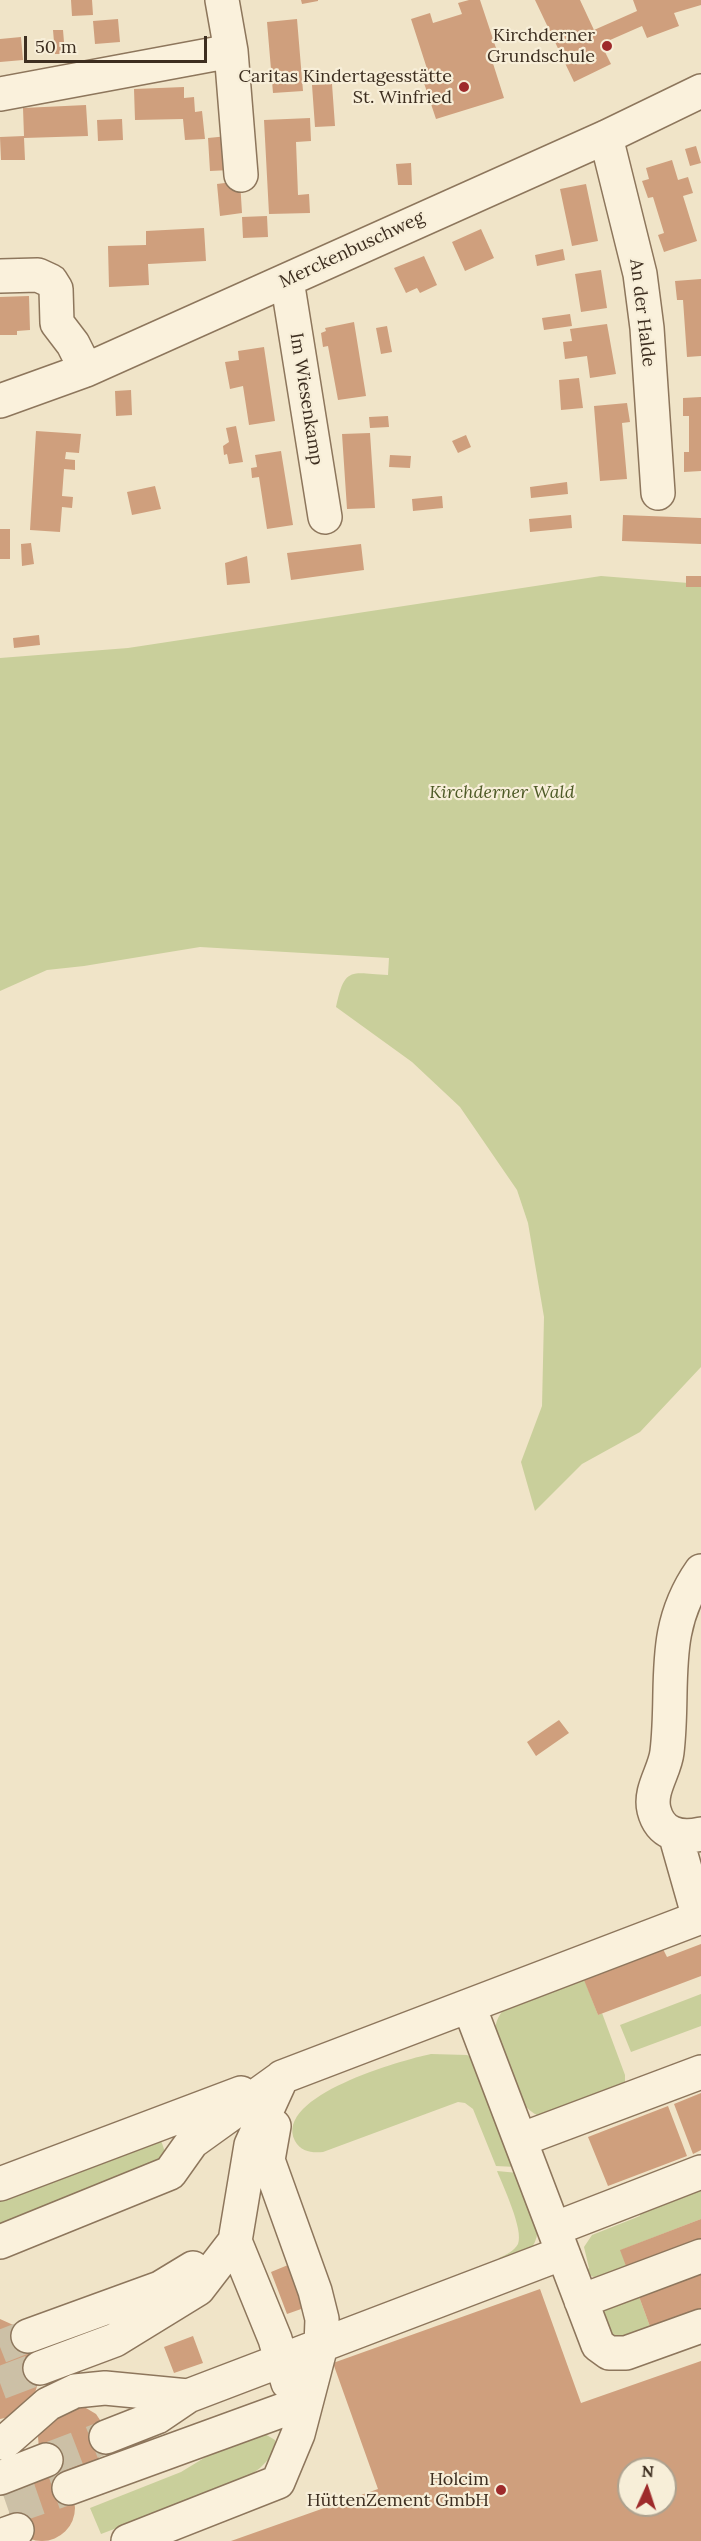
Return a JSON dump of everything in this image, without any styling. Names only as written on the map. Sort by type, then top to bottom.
[{"type":"street","points":[[222,0],[231,51],[241,175]]},
{"type":"street","points":[[0,94],[231,51]]},
{"type":"street","name":"Merckenbuschweg","points":[[0,400],[86,370],[606,137],[701,91]]},
{"type":"street","name":"An der Halde","points":[[606,137],[640,274],[647,328],[658,493]]},
{"type":"street","points":[[0,276],[38,275],[51,281],[56,289],[57,323],[73,345],[86,370]]},
{"type":"street","name":"Im Wiesenkamp","points":[[287,280],[325,517]]},
{"type":"street","points":[[0,2184],[700,1917],[688,1836],[663,1825],[654,1810],[655,1790],[667,1756],[670,1719],[670,1654],[676,1618],[688,1590],[701,1571]]},
{"type":"street","points":[[469,2006],[598,2345],[609,2353],[626,2353],[701,2326]]},
{"type":"street","points":[[520,2140],[701,2072]]},
{"type":"street","points":[[40,2368],[115,2340],[198,2289],[235,2241],[251,2145],[282,2077]]},
{"type":"street","points":[[0,2242],[170,2173],[192,2142],[282,2077]]},
{"type":"street","points":[[128,2541],[278,2482],[321,2346],[322,2319],[315,2291],[268,2160],[282,2077]]},
{"type":"street","points":[[105,2437],[157,2417],[188,2396],[321,2346],[559,2241],[701,2172]]},
{"type":"street","points":[[28,2336],[160,2288],[235,2241]]},
{"type":"street","points":[[235,2241],[282,2361],[296,2420]]},
{"type":"street","points":[[581,2301],[701,2256]]},
{"type":"street","points":[[0,2443],[7,2440],[48,2404],[75,2391],[105,2388],[188,2396]]},
{"type":"street","points":[[72,2497],[192,2443],[296,2420]]},
{"type":"street","points":[[0,2478],[46,2460]]},
{"type":"green space","name":"Kirchderner Wald","points":[[601,576],[701,584],[701,1367],[640,1432],[582,1464],[535,1511],[521,1462],[542,1406],[544,1317],[528,1223],[517,1190],[460,1107],[412,1062],[336,1007],[346,978],[357,973],[388,975],[389,958],[200,947],[47,970],[0,991],[0,658],[128,648]]},
{"type":"green space","points":[[583,1976],[598,2015],[602,2013],[625,2075],[625,2083],[539,2116],[522,2102],[511,2082],[496,2037],[497,2021],[506,2007]]},
{"type":"green space","points":[[701,1994],[701,2026],[631,2052],[620,2025]]},
{"type":"green space","points":[[431,2054],[467,2055],[479,2062],[516,2167],[496,2166],[473,2109],[465,2103],[458,2102],[323,2152],[307,2151],[300,2148],[295,2141],[293,2125],[303,2109],[321,2095],[369,2072]]},
{"type":"green space","points":[[153,2139],[161,2141],[164,2150],[162,2164],[0,2231],[0,2197]]},
{"type":"green space","points":[[497,2171],[518,2173],[535,2212],[537,2223],[535,2242],[529,2251],[504,2272],[499,2258],[514,2249],[519,2237],[512,2208]]},
{"type":"green space","points":[[701,2187],[701,2219],[621,2250],[627,2269],[616,2274],[600,2278],[585,2271],[589,2268],[584,2247],[592,2235],[640,2216],[638,2210]]},
{"type":"green space","points":[[637,2291],[652,2332],[609,2339],[601,2314],[603,2307]]},
{"type":"green space","points":[[265,2434],[275,2440],[277,2451],[244,2480],[101,2534],[90,2508],[181,2472],[209,2455]]},
{"type":"building","points":[[71,0],[92,0],[93,15],[72,16]]},
{"type":"building","points":[[301,0],[318,0],[318,1],[302,4]]},
{"type":"building","points":[[480,0],[497,51],[490,54],[504,98],[436,119],[423,80],[430,78],[411,19],[430,13],[433,23],[462,14],[458,3]]},
{"type":"building","points":[[535,0],[580,0],[594,30],[637,11],[633,0],[701,0],[701,5],[674,13],[679,26],[647,38],[642,26],[601,44],[611,64],[574,82]]},
{"type":"building","points":[[118,19],[120,42],[95,44],[93,21]]},
{"type":"building","points":[[297,19],[303,91],[273,93],[267,22]]},
{"type":"building","points":[[53,30],[63,30],[65,54],[55,54]]},
{"type":"building","points":[[21,37],[23,60],[0,62],[0,39]]},
{"type":"building","points":[[332,84],[335,126],[315,127],[312,85]]},
{"type":"building","points":[[184,87],[184,98],[194,97],[195,112],[202,111],[205,139],[185,140],[183,119],[135,120],[134,89]]},
{"type":"building","points":[[86,105],[88,136],[24,138],[25,160],[1,160],[0,137],[24,136],[23,108]]},
{"type":"building","points":[[310,118],[311,141],[296,142],[298,195],[309,194],[310,213],[269,214],[264,120]]},
{"type":"building","points":[[122,119],[123,140],[98,141],[97,120]]},
{"type":"building","points":[[228,136],[230,170],[210,171],[208,138]]},
{"type":"building","points":[[696,146],[701,163],[690,166],[685,149]]},
{"type":"building","points":[[672,160],[678,180],[688,177],[693,193],[683,196],[697,241],[664,252],[658,235],[664,233],[653,197],[648,198],[642,181],[649,179],[646,168]]},
{"type":"building","points":[[411,163],[412,185],[398,185],[396,164]]},
{"type":"building","points":[[240,181],[242,213],[220,216],[217,184]]},
{"type":"building","points":[[586,184],[598,241],[572,246],[560,189]]},
{"type":"building","points":[[267,216],[268,237],[243,238],[242,217]]},
{"type":"building","points":[[204,228],[206,261],[148,264],[149,285],[109,287],[108,246],[146,245],[146,231]]},
{"type":"building","points":[[481,229],[494,258],[465,271],[452,242]]},
{"type":"building","points":[[563,249],[565,260],[537,266],[535,255]]},
{"type":"building","points":[[424,256],[437,285],[420,293],[417,288],[406,293],[394,268]]},
{"type":"building","points":[[601,270],[607,308],[581,312],[575,274]]},
{"type":"building","points":[[701,279],[701,356],[687,357],[683,300],[677,300],[675,281]]},
{"type":"building","points":[[29,296],[30,330],[17,331],[17,335],[0,335],[0,297]]},
{"type":"building","points":[[570,314],[572,326],[544,330],[542,318]]},
{"type":"building","points":[[354,322],[366,396],[338,400],[328,346],[323,347],[321,333],[326,331],[325,328]]},
{"type":"building","points":[[607,324],[616,374],[590,378],[587,356],[565,359],[563,342],[572,341],[570,329]]},
{"type":"building","points":[[387,326],[392,352],[381,354],[376,328]]},
{"type":"building","points":[[264,347],[275,421],[249,425],[243,386],[230,389],[225,362],[239,360],[238,351]]},
{"type":"building","points":[[579,378],[583,408],[561,410],[559,380]]},
{"type":"building","points":[[131,390],[132,415],[116,416],[115,391]]},
{"type":"building","points":[[701,397],[701,471],[684,472],[684,452],[689,452],[689,416],[683,416],[683,398]]},
{"type":"building","points":[[627,403],[630,422],[622,423],[627,479],[600,481],[594,406]]},
{"type":"building","points":[[388,416],[389,427],[370,428],[369,417]]},
{"type":"building","points":[[236,426],[243,462],[229,464],[227,454],[224,455],[223,446],[229,442],[226,428]]},
{"type":"building","points":[[36,431],[81,434],[79,453],[66,452],[65,459],[75,460],[75,470],[64,469],[62,496],[73,497],[72,508],[62,507],[60,532],[30,530]]},
{"type":"building","points":[[370,433],[375,508],[347,509],[342,434]]},
{"type":"building","points":[[466,435],[471,447],[458,453],[452,441]]},
{"type":"building","points":[[281,451],[293,525],[267,529],[259,477],[252,478],[251,468],[257,467],[255,455]]},
{"type":"building","points":[[390,455],[411,456],[410,468],[389,467]]},
{"type":"building","points":[[567,482],[568,494],[531,498],[530,487]]},
{"type":"building","points":[[155,486],[161,509],[132,515],[127,492]]},
{"type":"building","points":[[442,496],[443,508],[413,511],[412,499]]},
{"type":"building","points":[[571,515],[572,528],[530,532],[529,519]]},
{"type":"building","points":[[623,515],[701,518],[701,544],[622,541]]},
{"type":"building","points":[[0,529],[10,529],[10,559],[0,559]]},
{"type":"building","points":[[31,543],[34,564],[22,566],[21,544]]},
{"type":"building","points":[[361,544],[364,570],[291,580],[287,553]]},
{"type":"building","points":[[247,556],[250,583],[227,585],[225,563]]},
{"type":"building","points":[[686,576],[701,576],[701,587],[686,587]]},
{"type":"building","points":[[39,635],[40,645],[14,648],[13,638]]},
{"type":"building","points":[[559,1720],[569,1733],[536,1756],[527,1742]]},
{"type":"building","points":[[701,1944],[701,1976],[598,2015],[584,1980],[663,1949],[667,1957]]},
{"type":"building","points":[[701,2093],[701,2150],[693,2154],[674,2104]]},
{"type":"building","points":[[668,2106],[687,2156],[608,2186],[588,2137]]},
{"type":"building","points":[[701,2219],[701,2241],[627,2269],[620,2250]]},
{"type":"building","points":[[288,2265],[304,2308],[287,2314],[271,2272]]},
{"type":"building","points":[[701,2268],[701,2314],[652,2332],[637,2291]]},
{"type":"building","points":[[540,2289],[581,2403],[701,2361],[701,2541],[231,2541],[378,2489],[333,2363]]},
{"type":"building","points":[[0,2319],[20,2328],[33,2341],[39,2358],[40,2376],[35,2393],[24,2408],[10,2417],[0,2419]]},
{"type":"building","points":[[193,2336],[203,2363],[174,2373],[164,2347]]},
{"type":"building","points":[[76,2405],[96,2414],[102,2423],[105,2445],[94,2464],[73,2473],[52,2466],[39,2448],[38,2437],[40,2426]]},
{"type":"building","points":[[42,2475],[55,2478],[65,2485],[72,2495],[75,2508],[72,2521],[65,2531],[55,2538],[42,2541],[29,2538],[19,2531],[12,2521],[9,2508],[12,2495],[19,2485],[29,2478]]},
{"type":"tunnel","points":[[0,2347],[28,2336]]},
{"type":"tunnel","points":[[0,2383],[40,2368]]},
{"type":"tunnel","points":[[46,2460],[106,2437]]},
{"type":"tunnel","points":[[8,2509],[69,2488]]},
{"type":"place","name":"Kirchderner Grundschule","points":[[607,46]]},
{"type":"place","name":"Caritas Kindertagesstätte St. Winfried","points":[[464,87]]},
{"type":"place","name":"Holcim HüttenZement GmbH","points":[[501,2490]]}]
